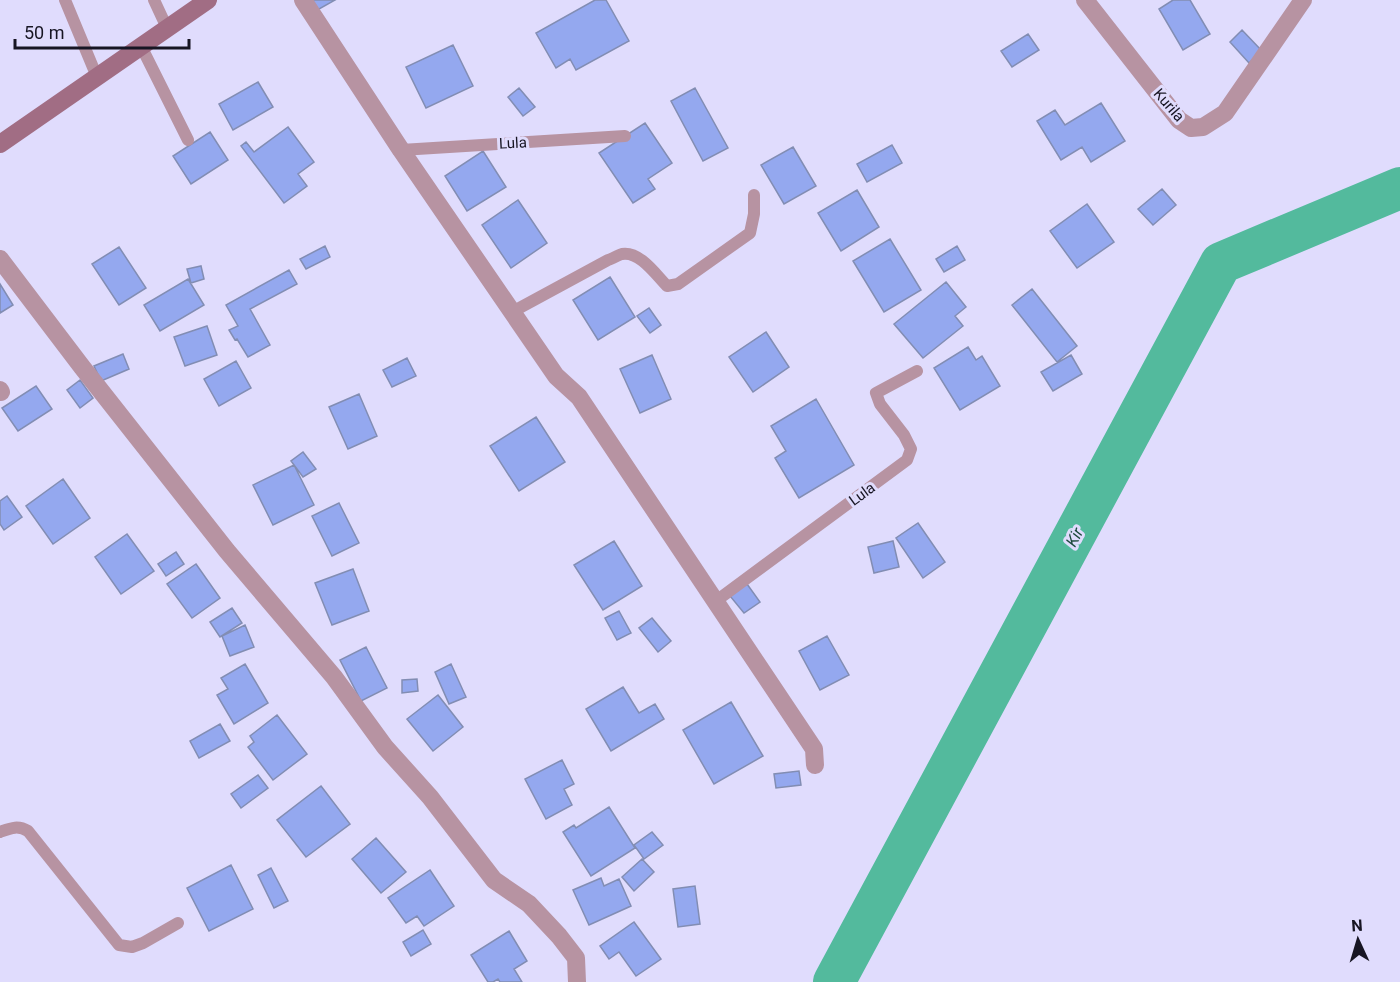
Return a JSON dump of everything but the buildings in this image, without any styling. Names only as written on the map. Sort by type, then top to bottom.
[{"type":"main road","points":[[0,144],[208,0]]},
{"type":"street","points":[[303,0],[401,150],[512,312],[556,376],[579,397],[716,601],[814,749],[815,765]]},
{"type":"street","name":"Kurila","points":[[1085,0],[1179,120],[1191,128],[1203,127],[1225,113],[1303,0]]},
{"type":"street","points":[[0,259],[220,542],[334,677],[385,747],[430,797],[494,880],[529,904],[559,936],[576,958],[577,982]]},
{"type":"lane","points":[[65,0],[97,77]]},
{"type":"lane","points":[[154,0],[167,28]]},
{"type":"lane","points":[[141,46],[188,140]]},
{"type":"lane","name":"Lula","points":[[401,150],[625,136]]},
{"type":"lane","points":[[512,312],[623,254],[643,261],[667,286],[678,284],[750,232],[754,214],[754,195]]},
{"type":"lane","name":"Lula","points":[[716,601],[907,460],[911,449],[904,435],[880,404],[876,393],[917,370]]},
{"type":"lane","points":[[0,832],[12,827],[22,827],[28,831],[119,945],[132,947],[143,943],[178,923]]},
{"type":"waterway","name":"Kir","points":[[834,982],[1221,263],[1400,188]]}]
